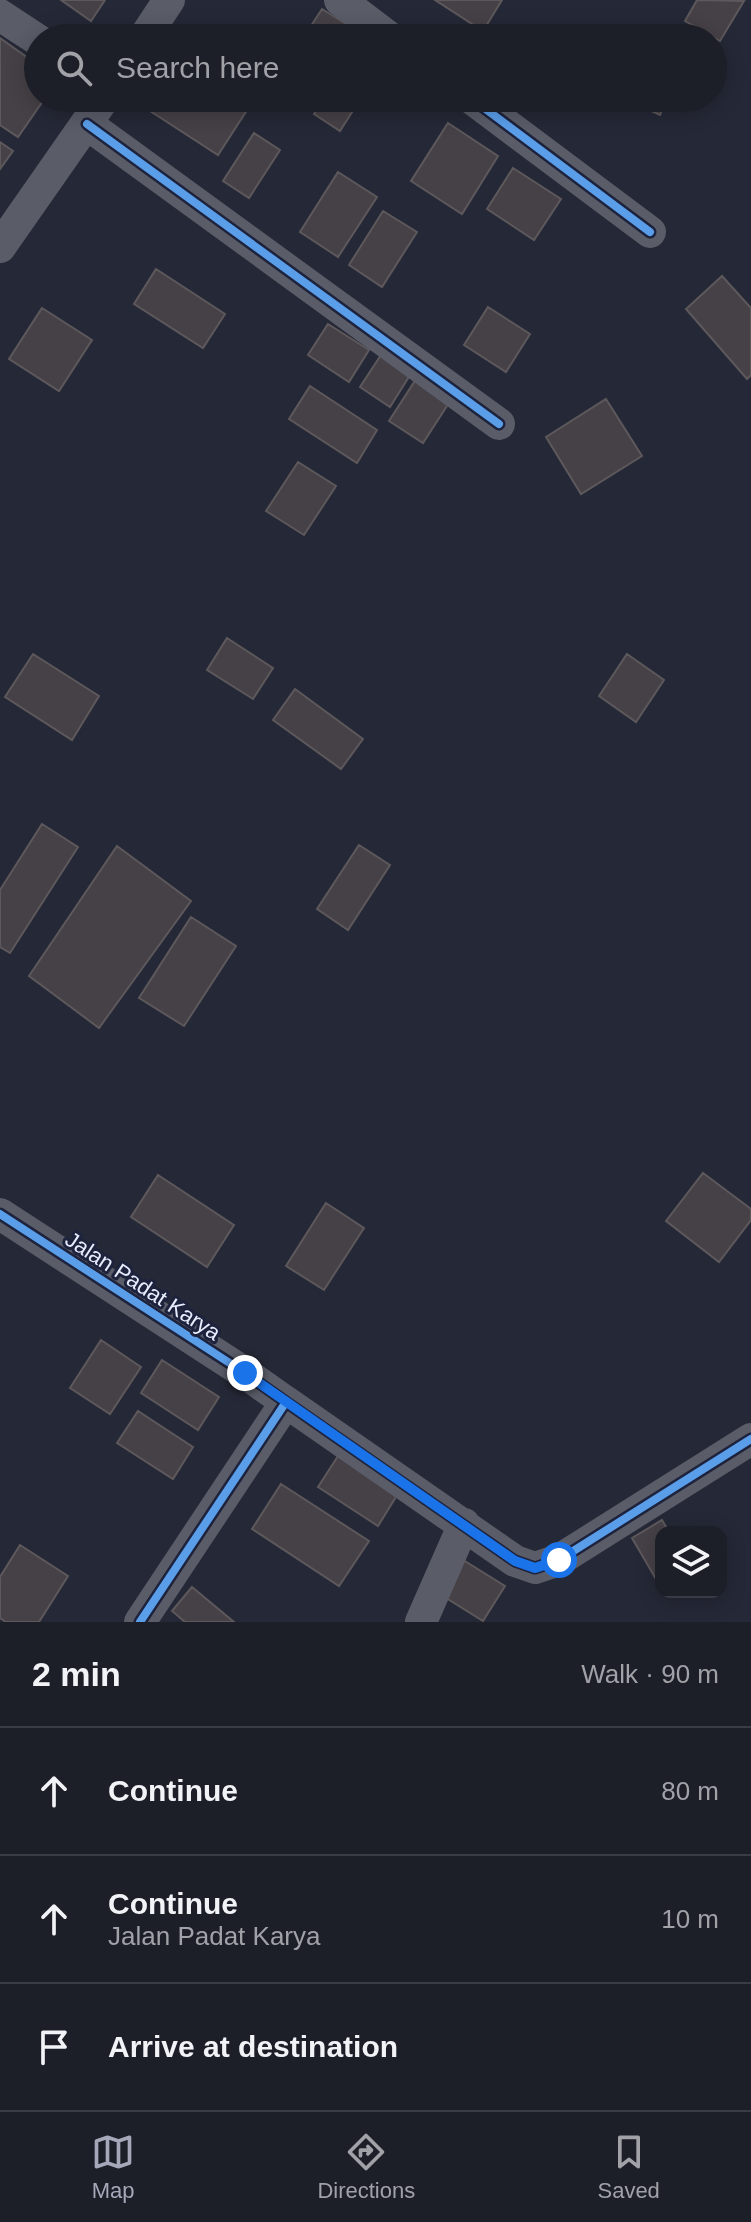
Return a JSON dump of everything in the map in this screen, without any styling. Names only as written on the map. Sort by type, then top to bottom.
[{"type":"street","points":[[153,24],[169,0]]},
{"type":"street","points":[[340,0],[372,24]]},
{"type":"street","points":[[0,15],[24,31]]},
{"type":"street","points":[[0,247],[94,112]]},
{"type":"street","points":[[96,112],[499,424]]},
{"type":"street","points":[[490,112],[650,232]]},
{"type":"street","name":"Jalan Padat Karya","points":[[0,1214],[245,1373],[526,1566],[545,1566],[751,1439]]},
{"type":"street","points":[[140,1622],[286,1402]]},
{"type":"street","points":[[421,1622],[464,1524]]},
{"type":"building","points":[[61,0],[105,0],[91,21]]},
{"type":"building","points":[[435,0],[502,0],[487,24],[472,24]]},
{"type":"building","points":[[697,0],[744,1],[727,29],[727,24],[690,24],[685,21]]},
{"type":"building","points":[[322,9],[346,24],[312,24]]},
{"type":"building","points":[[0,38],[24,55],[24,112],[35,112],[18,137],[0,125]]},
{"type":"building","points":[[152,112],[246,112],[218,155]]},
{"type":"building","points":[[315,112],[352,112],[340,131]]},
{"type":"building","points":[[448,123],[498,156],[462,214],[411,181]]},
{"type":"building","points":[[254,133],[280,150],[249,198],[223,181]]},
{"type":"building","points":[[0,142],[13,151],[0,169]]},
{"type":"building","points":[[513,168],[561,199],[534,240],[487,209]]},
{"type":"building","points":[[338,172],[377,197],[338,257],[300,232]]},
{"type":"building","points":[[383,211],[417,232],[382,287],[349,265]]},
{"type":"building","points":[[156,269],[225,314],[203,348],[134,304]]},
{"type":"building","points":[[722,276],[751,308],[751,375],[747,379],[686,309]]},
{"type":"building","points":[[488,307],[530,334],[506,372],[464,345]]},
{"type":"building","points":[[42,308],[92,340],[59,391],[9,359]]},
{"type":"building","points":[[328,324],[369,350],[349,382],[308,355]]},
{"type":"building","points":[[381,355],[410,375],[390,407],[360,387]]},
{"type":"building","points":[[420,373],[454,395],[423,443],[389,421]]},
{"type":"building","points":[[310,386],[377,430],[357,463],[289,419]]},
{"type":"building","points":[[606,399],[642,456],[581,494],[546,437]]},
{"type":"building","points":[[298,462],[336,486],[304,535],[266,511]]},
{"type":"building","points":[[227,638],[273,668],[253,699],[207,670]]},
{"type":"building","points":[[33,654],[99,696],[72,740],[5,697]]},
{"type":"building","points":[[627,654],[664,680],[636,722],[599,696]]},
{"type":"building","points":[[295,689],[363,739],[341,769],[273,720]]},
{"type":"building","points":[[42,824],[78,847],[10,953],[0,947],[0,890]]},
{"type":"building","points":[[359,845],[390,865],[348,930],[317,909]]},
{"type":"building","points":[[117,846],[191,901],[99,1028],[29,976]]},
{"type":"building","points":[[191,917],[236,946],[184,1026],[139,998]]},
{"type":"building","points":[[703,1173],[751,1209],[751,1220],[719,1262],[666,1221]]},
{"type":"building","points":[[158,1175],[234,1225],[207,1267],[131,1217]]},
{"type":"building","points":[[326,1203],[364,1228],[324,1290],[286,1266]]},
{"type":"building","points":[[101,1340],[141,1367],[110,1414],[70,1388]]},
{"type":"building","points":[[162,1360],[219,1397],[198,1430],[141,1393]]},
{"type":"building","points":[[138,1411],[193,1447],[173,1479],[117,1443]]},
{"type":"building","points":[[340,1453],[399,1492],[378,1526],[318,1487]]},
{"type":"building","points":[[281,1484],[369,1541],[339,1586],[252,1529]]},
{"type":"building","points":[[662,1520],[666,1526],[655,1526],[655,1577],[632,1538]]},
{"type":"building","points":[[20,1545],[68,1576],[39,1622],[6,1622],[0,1618],[0,1577]]},
{"type":"building","points":[[460,1558],[505,1586],[483,1621],[438,1593]]},
{"type":"building","points":[[192,1587],[234,1622],[185,1622],[172,1611]]},
{"type":"cycle path","points":[[490,112],[650,232]]},
{"type":"cycle path","points":[[87,124],[499,424]]},
{"type":"cycle path","points":[[0,1214],[286,1402],[140,1622]]},
{"type":"cycle path","points":[[286,1402],[515,1561],[535,1568],[559,1560],[751,1439]]},
{"type":"route","points":[[245,1373],[515,1561],[535,1568],[559,1560]]}]
